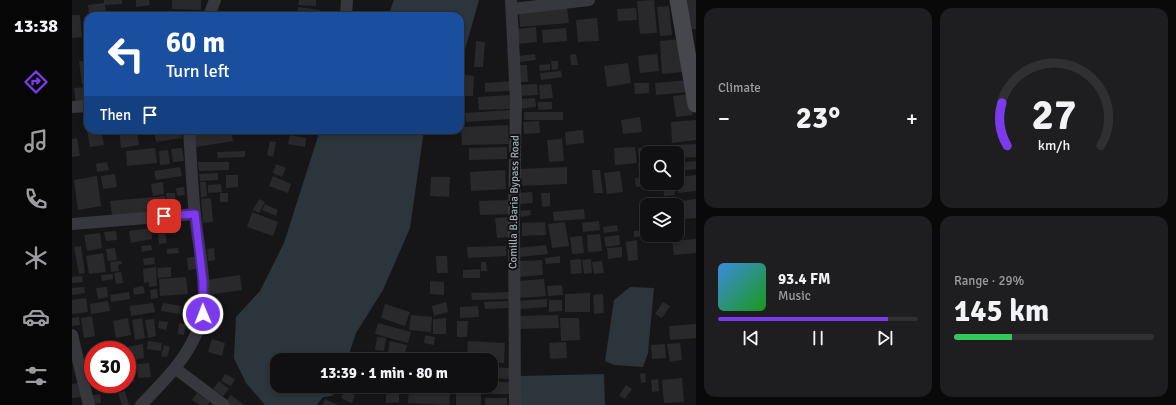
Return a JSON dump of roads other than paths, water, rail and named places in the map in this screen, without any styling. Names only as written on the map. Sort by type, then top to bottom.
[{"type":"main road","points":[[678,0],[696,101]]},
{"type":"street","points":[[210,12],[215,0]]},
{"type":"street","points":[[346,12],[347,0]]},
{"type":"street","points":[[512,5],[589,0]]},
{"type":"street","name":"Comilla B.Baria Bypass Road","points":[[512,5],[516,100],[514,220],[515,405]]},
{"type":"street","points":[[72,107],[84,106]]},
{"type":"street","points":[[142,405],[176,368],[192,343],[203,314],[203,282],[195,214],[189,134]]},
{"type":"street","points":[[72,224],[195,214]]},
{"type":"street","points":[[72,336],[89,405]]},
{"type":"street","points":[[176,368],[220,402]]}]
